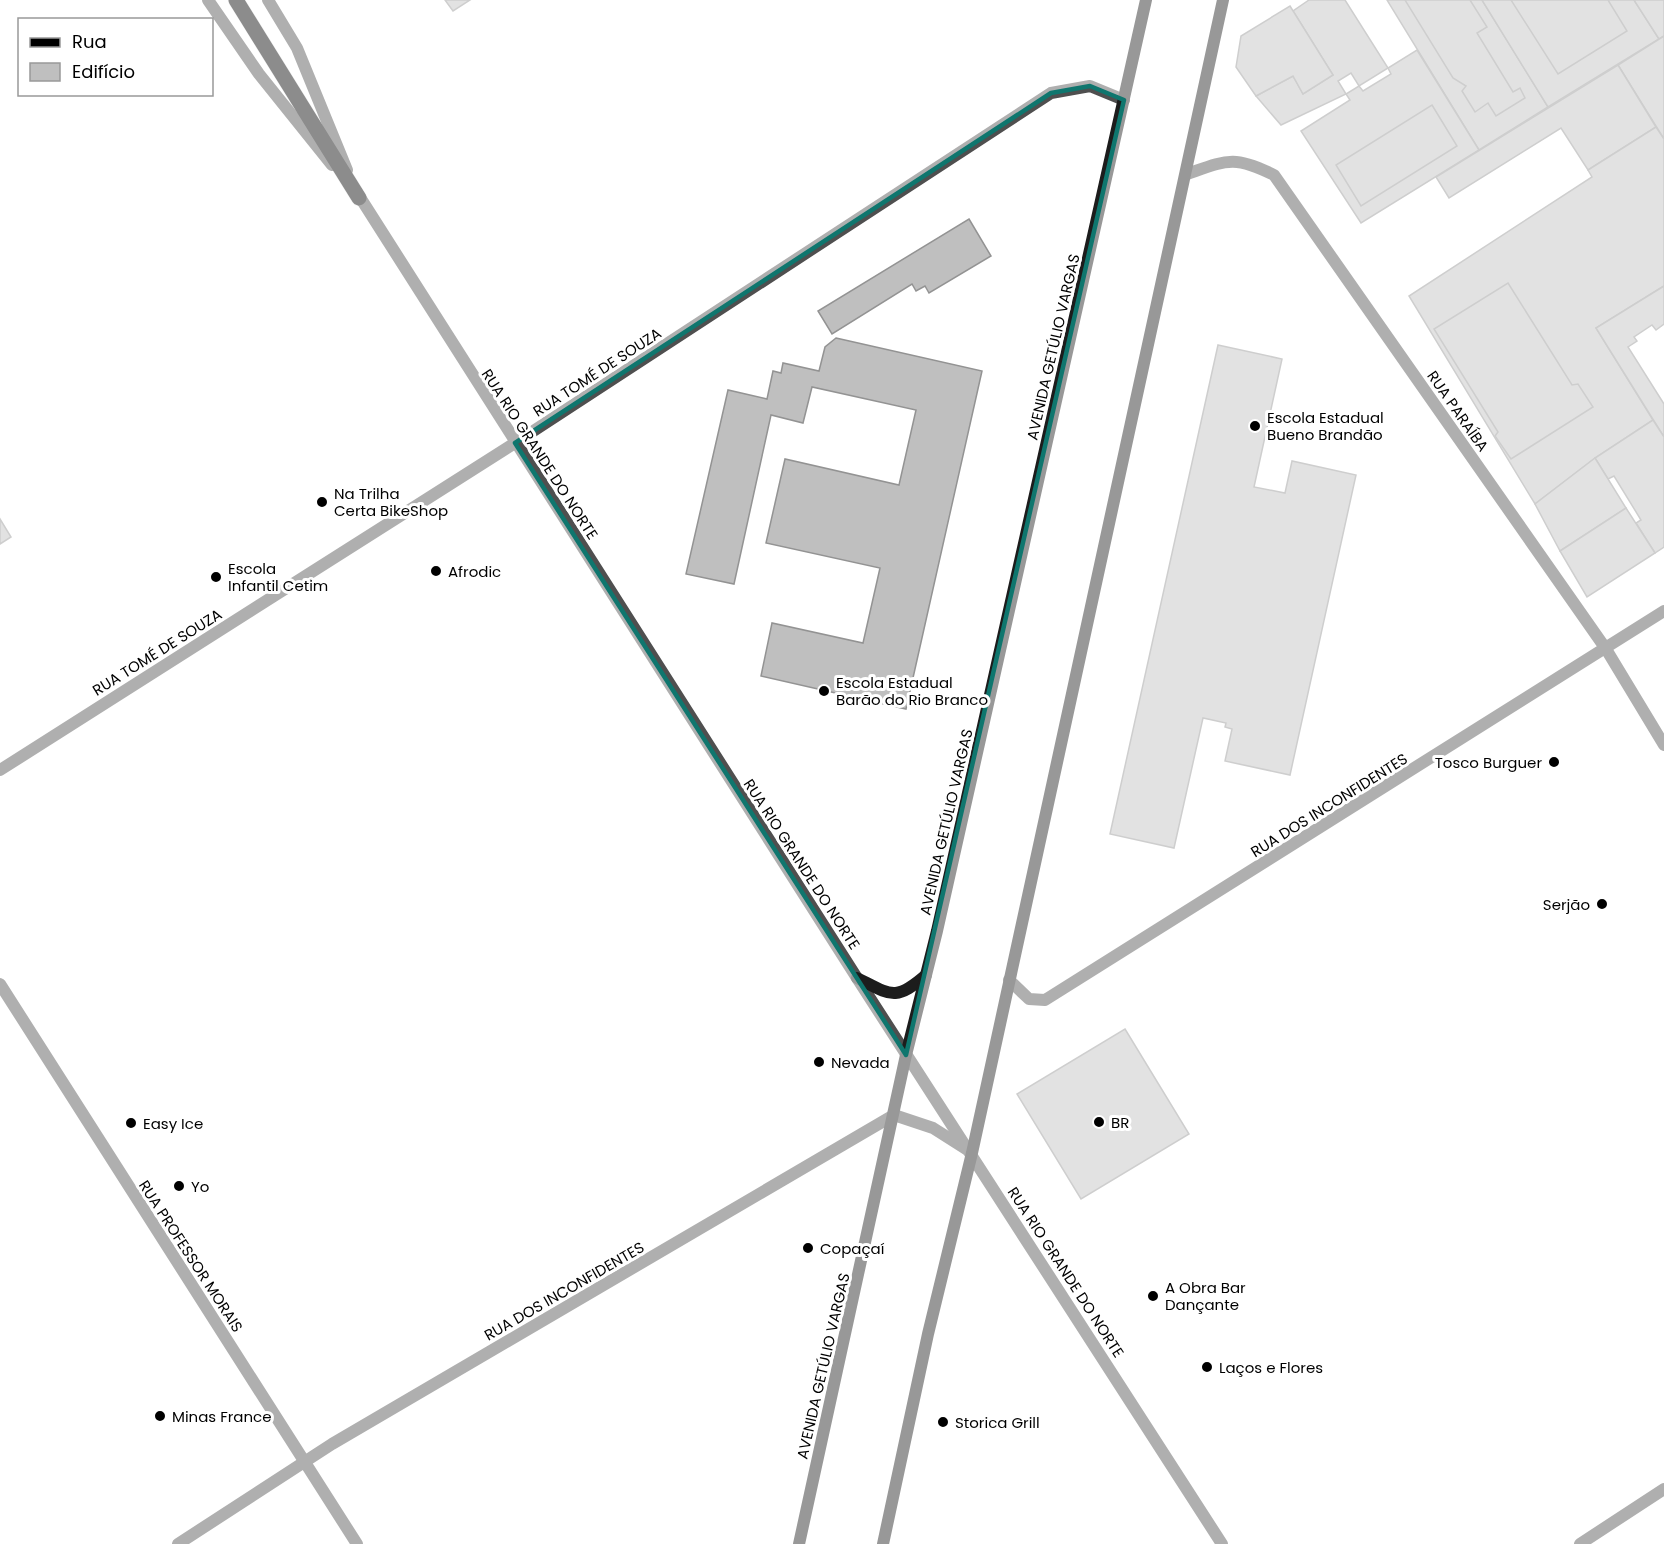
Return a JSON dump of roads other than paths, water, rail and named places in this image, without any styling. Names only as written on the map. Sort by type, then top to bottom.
[{"type":"main road","points":[[236,0],[359,198]]},
{"type":"main road","name":"AVENIDA GETÚLIO VARGAS","points":[[799,1544],[906,1055],[1146,0]]},
{"type":"main road","points":[[883,1544],[928,1334],[972,1153],[1187,174],[1223,0]]},
{"type":"main road","points":[[857,978],[894,995],[907,992],[926,975]]},
{"type":"street","name":"RUA RIO GRANDE DO NORTE","points":[[208,0],[259,74],[359,198],[906,1055],[972,1153],[1222,1544]]},
{"type":"street","name":"RUA RIO GRANDE DO NORTE","points":[[268,0],[297,48],[359,198]]},
{"type":"street","name":"RUA TOMÉ DE SOUZA","points":[[0,770],[515,443],[1051,93],[1090,86],[1124,100]]},
{"type":"street","name":"RUA PARAÍBA","points":[[1187,174],[1225,161],[1247,162],[1274,175],[1606,649],[1664,745]]},
{"type":"street","name":"RUA DOS INCONFIDENTES","points":[[1009,980],[1029,999],[1045,1000],[1664,611]]},
{"type":"street","name":"RUA PROFESSOR MORAIS","points":[[0,984],[357,1544]]},
{"type":"street","name":"RUA DOS INCONFIDENTES","points":[[178,1544],[305,1461],[894,1115]]},
{"type":"street","points":[[894,1115],[933,1128],[951,1137],[972,1153]]},
{"type":"street","points":[[1580,1544],[1664,1489]]},
{"type":"place","name":"Escola Estadual Bueno Brandão","points":[[1255,426]]},
{"type":"place","name":"Na Trilha Certa BikeShop","points":[[322,502]]},
{"type":"place","name":"Afrodic","points":[[436,571]]},
{"type":"place","name":"Escola Infantil Cetim","points":[[216,577]]},
{"type":"place","name":"Escola Estadual Barão do Rio Branco","points":[[824,691]]},
{"type":"place","name":"Tosco Burguer","points":[[1554,762]]},
{"type":"place","name":"Serjão","points":[[1602,904]]},
{"type":"place","name":"Nevada","points":[[819,1062]]},
{"type":"place","name":"BR","points":[[1099,1122]]},
{"type":"place","name":"Easy Ice","points":[[131,1123]]},
{"type":"place","name":"Yo","points":[[179,1186]]},
{"type":"place","name":"Copaçaí","points":[[808,1248]]},
{"type":"place","name":"A Obra Bar Dançante","points":[[1153,1296]]},
{"type":"place","name":"Laços e Flores","points":[[1207,1367]]},
{"type":"place","name":"Minas France","points":[[160,1416]]},
{"type":"place","name":"Storica Grill","points":[[943,1422]]}]
